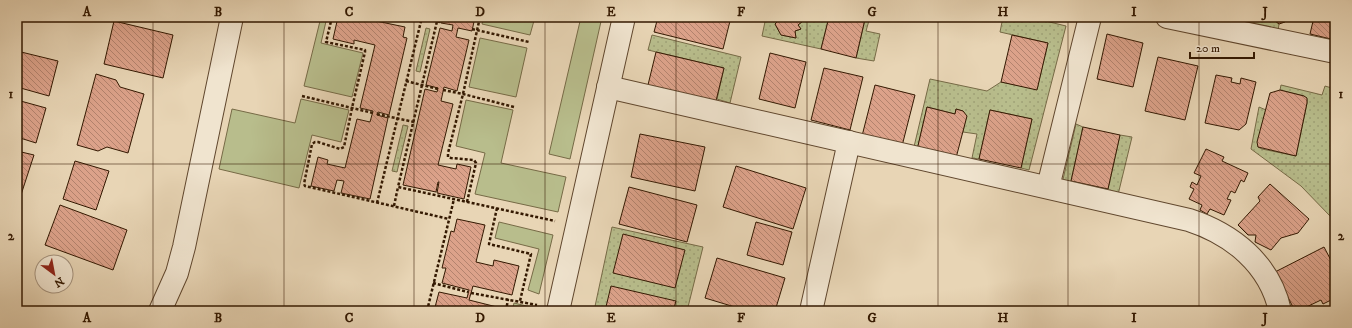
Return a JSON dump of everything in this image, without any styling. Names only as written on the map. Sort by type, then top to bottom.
[{"type":"street","points":[[160,311],[177,273],[184,247],[232,17]]},
{"type":"street","points":[[558,310],[624,17]]},
{"type":"street","points":[[1048,187],[1090,17]]},
{"type":"street","points":[[1166,17],[1335,52]]},
{"type":"street","points":[[608,87],[1189,220],[1207,226],[1218,232],[1239,246],[1253,259],[1273,290],[1280,311]]},
{"type":"street","points":[[811,311],[849,142]]},
{"type":"path","points":[[332,17],[326,42],[366,51],[344,146],[340,149],[318,142],[312,144],[304,184],[305,186],[308,188],[449,219]]},
{"type":"path","points":[[413,17],[441,22]]},
{"type":"path","points":[[394,206],[438,17]]},
{"type":"path","points":[[467,202],[476,163],[474,160],[448,157],[448,153],[480,17]]},
{"type":"path","points":[[377,203],[422,18]]},
{"type":"path","points":[[472,29],[529,42]]},
{"type":"path","points":[[406,81],[438,89]]},
{"type":"path","points":[[443,90],[514,107]]},
{"type":"path","points":[[302,96],[373,113]]},
{"type":"path","points":[[377,114],[414,122]]},
{"type":"path","points":[[398,187],[577,226]]},
{"type":"path","points":[[427,311],[454,199]]},
{"type":"path","points":[[497,208],[489,244],[532,254],[520,301]]},
{"type":"path","points":[[434,283],[469,293],[520,301],[558,310]]},
{"type":"path","points":[[506,311],[508,299]]},
{"type":"green space","points":[[321,17],[327,17],[321,43],[363,53],[352,97],[304,86]]},
{"type":"green space","points":[[484,17],[535,17],[530,35],[482,24]]},
{"type":"green space","points":[[581,17],[602,17],[570,159],[549,154]]},
{"type":"green space","points":[[766,17],[779,17],[775,24],[781,35],[796,38],[795,31],[801,29],[798,25],[808,17],[829,17],[821,49],[762,36]]},
{"type":"green space","points":[[829,17],[842,17],[841,20]]},
{"type":"green space","points":[[856,17],[870,17],[866,31],[880,34],[874,61],[856,58],[865,20]]},
{"type":"green space","points":[[1003,17],[1029,17],[1066,26],[1029,170],[1021,168],[1032,119],[990,110],[979,159],[972,158],[977,134],[963,132],[966,116],[963,111],[956,109],[955,114],[927,107],[917,150],[913,151],[930,79],[987,91],[1001,82],[1037,89],[1048,43],[1000,32]]},
{"type":"green space","points":[[1247,17],[1258,17],[1262,19],[1275,17],[1274,20],[1279,24],[1278,31],[1246,24]]},
{"type":"green space","points":[[426,28],[430,29],[420,72],[416,71]]},
{"type":"green space","points":[[652,35],[741,57],[730,103],[717,99],[724,68],[648,50]]},
{"type":"green space","points":[[480,38],[527,48],[516,97],[469,87]]},
{"type":"green space","points":[[1281,85],[1322,95],[1325,86],[1335,89],[1335,217],[1330,216],[1301,186],[1251,149],[1259,107],[1266,110],[1258,147],[1296,156],[1307,99],[1304,96],[1280,90]]},
{"type":"green space","points":[[301,99],[349,110],[341,142],[312,135],[299,188],[219,169],[232,109],[295,123]]},
{"type":"green space","points":[[466,100],[513,110],[501,163],[566,177],[558,212],[475,194],[485,153],[456,146]]},
{"type":"green space","points":[[1076,124],[1083,127],[1071,181],[1108,189],[1120,135],[1132,137],[1116,203],[1060,192]]},
{"type":"green space","points":[[403,125],[408,126],[397,172],[392,171]]},
{"type":"green space","points":[[499,222],[553,235],[539,294],[528,290],[539,249],[495,238]]},
{"type":"green space","points":[[612,227],[703,247],[687,311],[594,311]]},
{"type":"green space","points":[[514,303],[535,308],[535,311],[512,311]]},
{"type":"building","points":[[338,17],[359,17],[405,27],[403,37],[407,38],[389,115],[378,112],[377,114],[388,118],[370,199],[341,193],[344,181],[337,180],[334,191],[311,186],[318,157],[328,160],[327,164],[345,168],[357,119],[370,122],[373,111],[360,108],[375,45],[354,40],[354,44],[333,39]]},
{"type":"building","points":[[442,17],[475,17],[472,31],[458,28],[456,37],[469,40],[457,91],[444,87],[441,101],[453,104],[438,165],[456,169],[457,164],[471,167],[464,199],[437,193],[439,182],[436,192],[403,185],[425,89],[437,92],[438,88],[426,85],[440,28],[452,31],[453,25],[441,23]]},
{"type":"building","points":[[658,17],[731,17],[723,49],[654,32]]},
{"type":"building","points":[[779,17],[808,17],[798,25],[801,29],[795,31],[796,38],[781,35],[775,24]]},
{"type":"building","points":[[829,17],[841,20],[842,17],[856,17],[865,19],[856,58],[821,49]]},
{"type":"building","points":[[1275,17],[1286,17],[1285,22],[1279,24],[1274,20]]},
{"type":"building","points":[[1314,17],[1335,17],[1335,40],[1310,34]]},
{"type":"building","points":[[114,21],[173,35],[163,78],[104,64]]},
{"type":"building","points":[[1107,34],[1143,43],[1133,87],[1097,79]]},
{"type":"building","points":[[1012,35],[1048,43],[1037,90],[1001,82]]},
{"type":"building","points":[[17,51],[58,61],[49,96],[17,87]]},
{"type":"building","points":[[656,52],[724,68],[715,105],[647,89]]},
{"type":"building","points":[[770,53],[806,62],[795,108],[759,99]]},
{"type":"building","points":[[1158,57],[1198,66],[1185,120],[1145,111]]},
{"type":"building","points":[[824,68],[863,77],[850,130],[811,120]]},
{"type":"building","points":[[96,74],[116,80],[120,87],[144,94],[128,153],[107,147],[98,151],[77,145]]},
{"type":"building","points":[[1216,75],[1232,78],[1231,82],[1240,84],[1241,78],[1256,82],[1246,124],[1239,130],[1205,123]]},
{"type":"building","points":[[875,85],[915,95],[902,146],[862,136]]},
{"type":"building","points":[[1280,90],[1307,98],[1296,156],[1258,147],[1257,142],[1270,93]]},
{"type":"building","points":[[17,100],[46,108],[36,143],[17,137]]},
{"type":"building","points":[[927,107],[955,114],[956,109],[963,111],[967,116],[956,158],[917,150]]},
{"type":"building","points":[[990,110],[1032,119],[1021,168],[979,159]]},
{"type":"building","points":[[1083,127],[1120,135],[1108,189],[1071,181]]},
{"type":"building","points":[[640,134],[705,147],[695,191],[631,177]]},
{"type":"building","points":[[1206,149],[1224,157],[1222,161],[1248,173],[1244,182],[1241,180],[1235,193],[1231,191],[1227,199],[1231,200],[1224,215],[1210,209],[1207,214],[1200,210],[1202,205],[1189,199],[1194,189],[1190,187],[1192,182],[1197,185],[1201,176],[1194,173]]},
{"type":"building","points":[[17,151],[34,155],[17,207]]},
{"type":"building","points":[[75,161],[109,171],[96,210],[63,199]]},
{"type":"building","points":[[736,166],[806,188],[793,229],[723,207]]},
{"type":"building","points":[[1270,184],[1309,219],[1298,233],[1281,238],[1271,250],[1255,242],[1256,235],[1248,235],[1238,225],[1260,201],[1258,197]]},
{"type":"building","points":[[629,187],[697,205],[687,242],[619,224]]},
{"type":"building","points":[[60,205],[127,230],[113,270],[74,256],[74,254],[69,254],[45,245]]},
{"type":"building","points":[[457,219],[485,225],[476,262],[493,266],[494,260],[519,266],[512,295],[473,286],[469,300],[497,307],[496,311],[434,311],[439,292],[467,298],[469,290],[442,283],[446,268],[442,268],[451,231],[454,232]]},
{"type":"building","points":[[756,222],[792,232],[783,265],[747,255]]},
{"type":"building","points":[[623,234],[685,250],[675,288],[613,273]]},
{"type":"building","points":[[1324,247],[1335,268],[1335,298],[1323,304],[1321,300],[1295,311],[1275,272]]},
{"type":"building","points":[[717,258],[785,278],[775,311],[748,311],[705,298]]},
{"type":"building","points":[[611,286],[676,301],[673,311],[605,311]]}]
